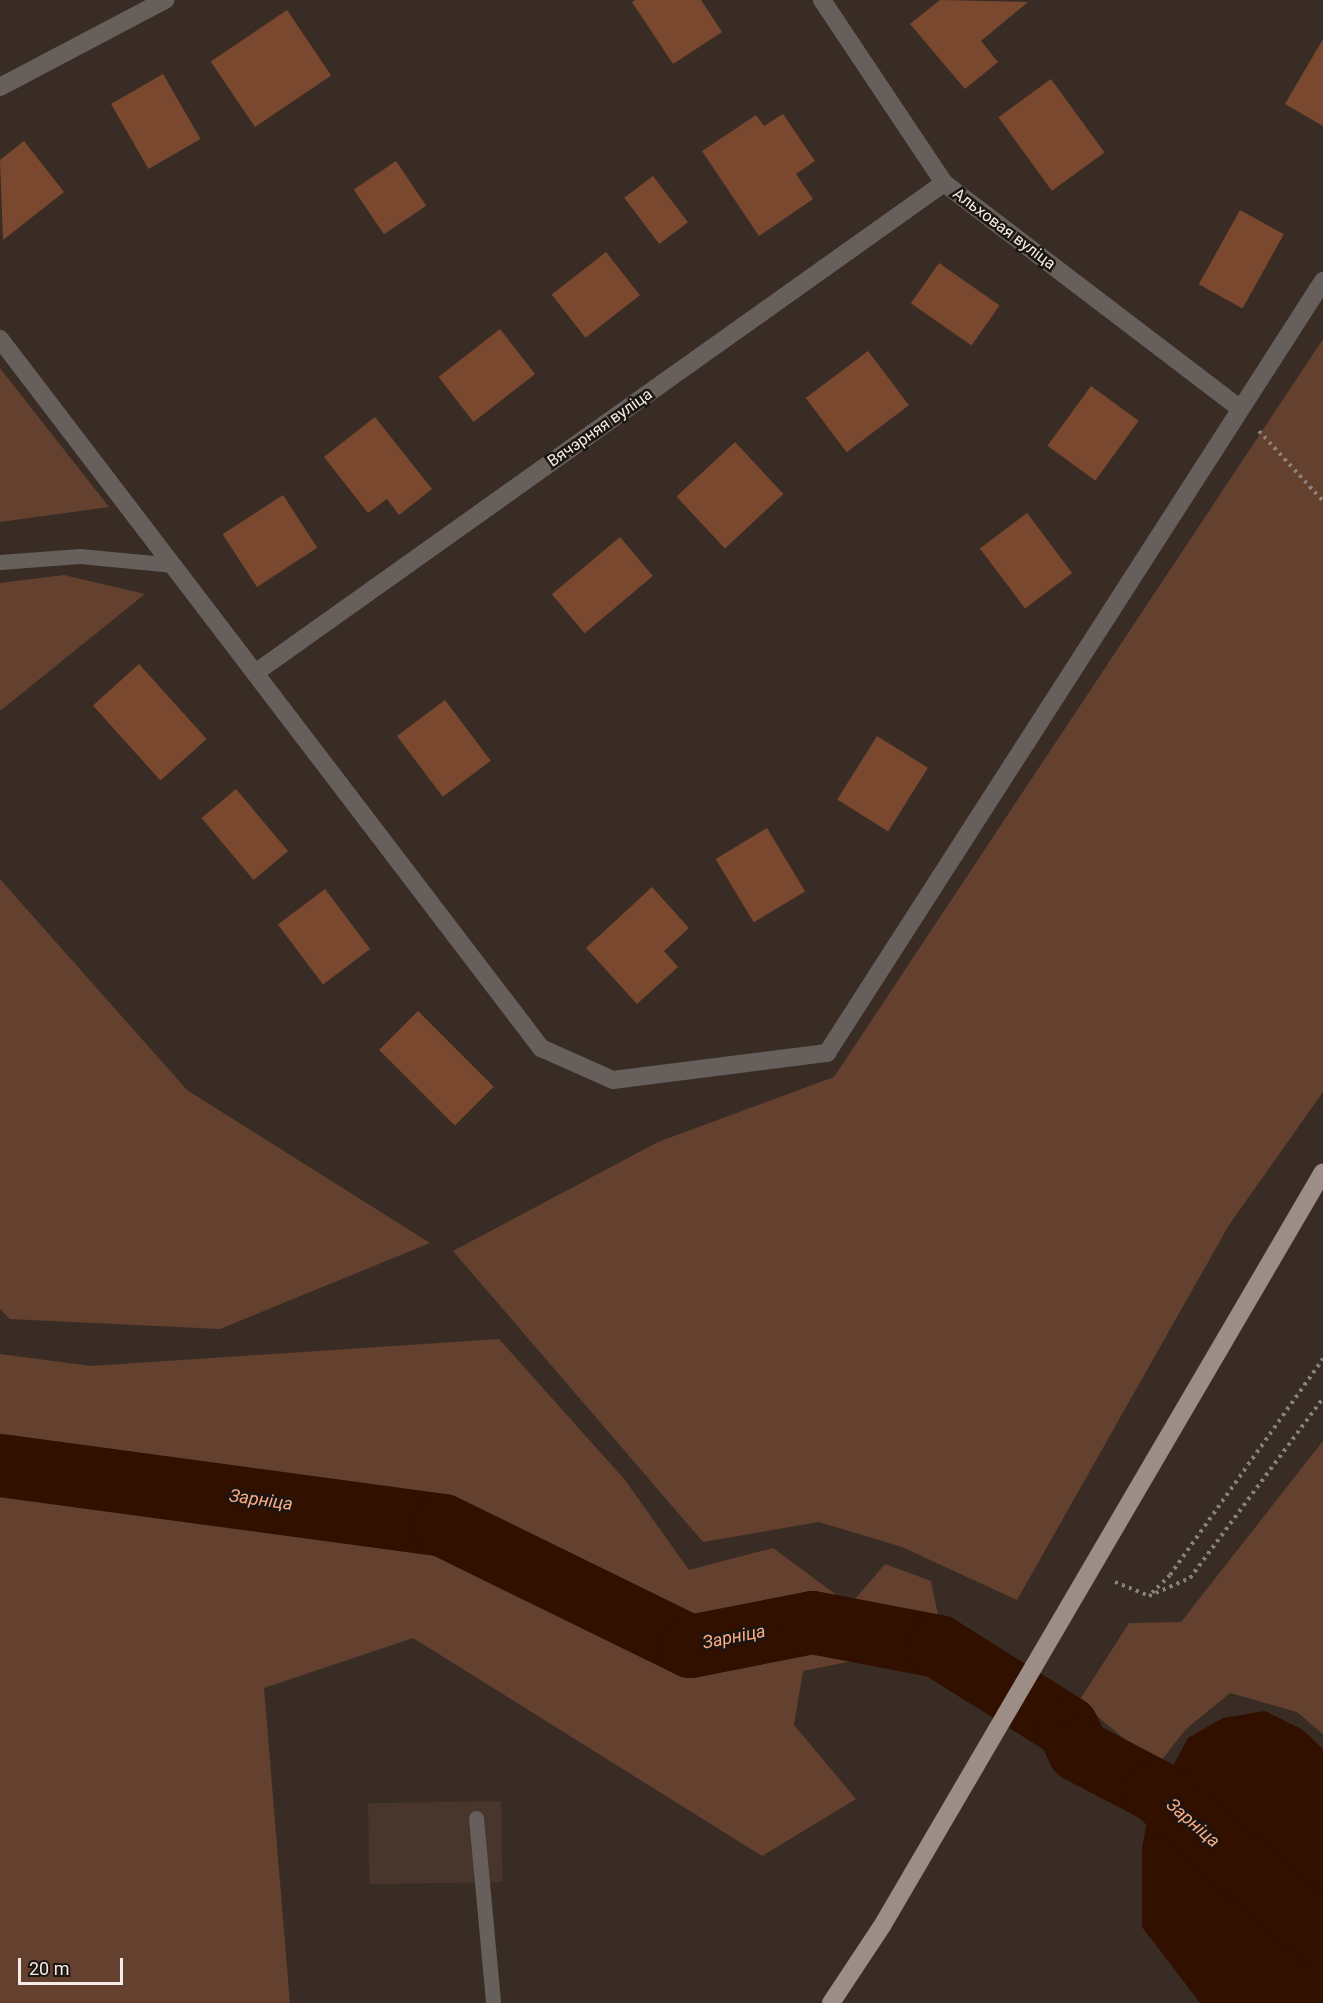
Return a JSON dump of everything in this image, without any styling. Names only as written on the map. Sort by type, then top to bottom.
[{"type":"main road","points":[[831,2003],[882,1926],[1323,1172]]},
{"type":"street","points":[[0,87],[165,0]]},
{"type":"street","name":"Альховая вуліца","points":[[822,0],[944,183],[1239,408]]},
{"type":"street","name":"Вячэрняя вуліца","points":[[255,673],[944,183]]},
{"type":"street","points":[[0,339],[541,1048],[613,1080],[827,1053],[1239,408],[1323,281]]},
{"type":"lane","points":[[0,562],[80,556],[174,565]]},
{"type":"lane","points":[[476,1818],[493,2003]]},
{"type":"path","points":[[1239,408],[1323,501]]},
{"type":"path","points":[[1149,1596],[1170,1575],[1323,1359]]},
{"type":"path","points":[[1089,1571],[1149,1596],[1190,1578],[1323,1398]]},
{"type":"shaded area","points":[[1323,339],[1323,1092],[1229,1225],[1017,1600],[902,1547],[819,1522],[703,1542],[453,1251],[658,1142],[834,1077]]},
{"type":"shaded area","points":[[0,368],[109,507],[0,522]]},
{"type":"shaded area","points":[[64,575],[145,594],[0,711],[0,583]]},
{"type":"shaded area","points":[[0,879],[187,1090],[430,1243],[220,1329],[10,1319],[0,1309]]},
{"type":"shaded area","points":[[499,1339],[625,1480],[689,1570],[773,1548],[850,1605],[885,1564],[931,1581],[939,1620],[901,1651],[803,1671],[794,1725],[856,1799],[762,1856],[413,1638],[264,1688],[290,2003],[0,2003],[0,1354],[91,1366]]},
{"type":"shaded area","points":[[1323,1441],[1323,1734],[1297,1712],[1230,1693],[1186,1729],[1157,1766],[1079,1701],[1129,1623],[1181,1622]]},
{"type":"shaded area","points":[[501,1801],[502,1882],[369,1884],[368,1803]]},
{"type":"water","points":[[1265,1711],[1303,1730],[1323,1749],[1323,2003],[1200,2003],[1142,1927],[1142,1848],[1149,1810],[1188,1738],[1223,1718]]},
{"type":"building","points":[[635,0],[701,0],[722,32],[673,64],[632,2]]},
{"type":"building","points":[[940,0],[1028,2],[981,41],[998,62],[965,89],[910,24]]},
{"type":"building","points":[[287,10],[331,75],[255,127],[211,61]]},
{"type":"building","points":[[1323,39],[1323,126],[1285,104]]},
{"type":"building","points":[[163,74],[200,139],[149,169],[111,104]]},
{"type":"building","points":[[1051,79],[1104,153],[1052,191],[998,117]]},
{"type":"building","points":[[783,114],[815,161],[796,174],[813,199],[759,236],[702,151],[756,115],[764,126]]},
{"type":"building","points":[[24,141],[64,192],[3,240],[0,160]]},
{"type":"building","points":[[396,161],[426,206],[384,234],[354,190]]},
{"type":"building","points":[[653,176],[688,222],[659,244],[624,198]]},
{"type":"building","points":[[1240,210],[1284,234],[1243,309],[1199,284]]},
{"type":"building","points":[[606,252],[640,295],[585,338],[552,294]]},
{"type":"building","points":[[939,263],[1000,305],[972,346],[911,303]]},
{"type":"building","points":[[500,329],[535,374],[474,422],[439,377]]},
{"type":"building","points":[[868,351],[909,405],[847,452],[806,398]]},
{"type":"building","points":[[1091,386],[1139,421],[1095,481],[1048,446]]},
{"type":"building","points":[[375,417],[432,489],[399,515],[387,499],[368,513],[324,457]]},
{"type":"building","points":[[735,442],[783,494],[725,548],[676,497]]},
{"type":"building","points":[[283,495],[317,548],[257,587],[223,534]]},
{"type":"building","points":[[1027,513],[1072,573],[1025,608],[980,549]]},
{"type":"building","points":[[620,537],[653,576],[585,633],[552,594]]},
{"type":"building","points":[[139,664],[207,739],[161,781],[93,705]]},
{"type":"building","points":[[445,700],[491,761],[443,797],[397,736]]},
{"type":"building","points":[[877,736],[928,768],[888,831],[837,800]]},
{"type":"building","points":[[236,789],[288,851],[254,880],[202,818]]},
{"type":"building","points":[[767,828],[805,891],[754,922],[716,859]]},
{"type":"building","points":[[652,887],[689,928],[664,951],[678,967],[637,1004],[586,948]]},
{"type":"building","points":[[325,889],[370,949],[323,984],[278,925]]},
{"type":"building","points":[[418,1011],[494,1087],[455,1126],[379,1050]]},
{"type":"waterway","name":"Зарніца","points":[[0,1465],[443,1525],[690,1646],[812,1622],[938,1646],[1067,1727],[1078,1750],[1156,1791],[1323,1937]]}]
